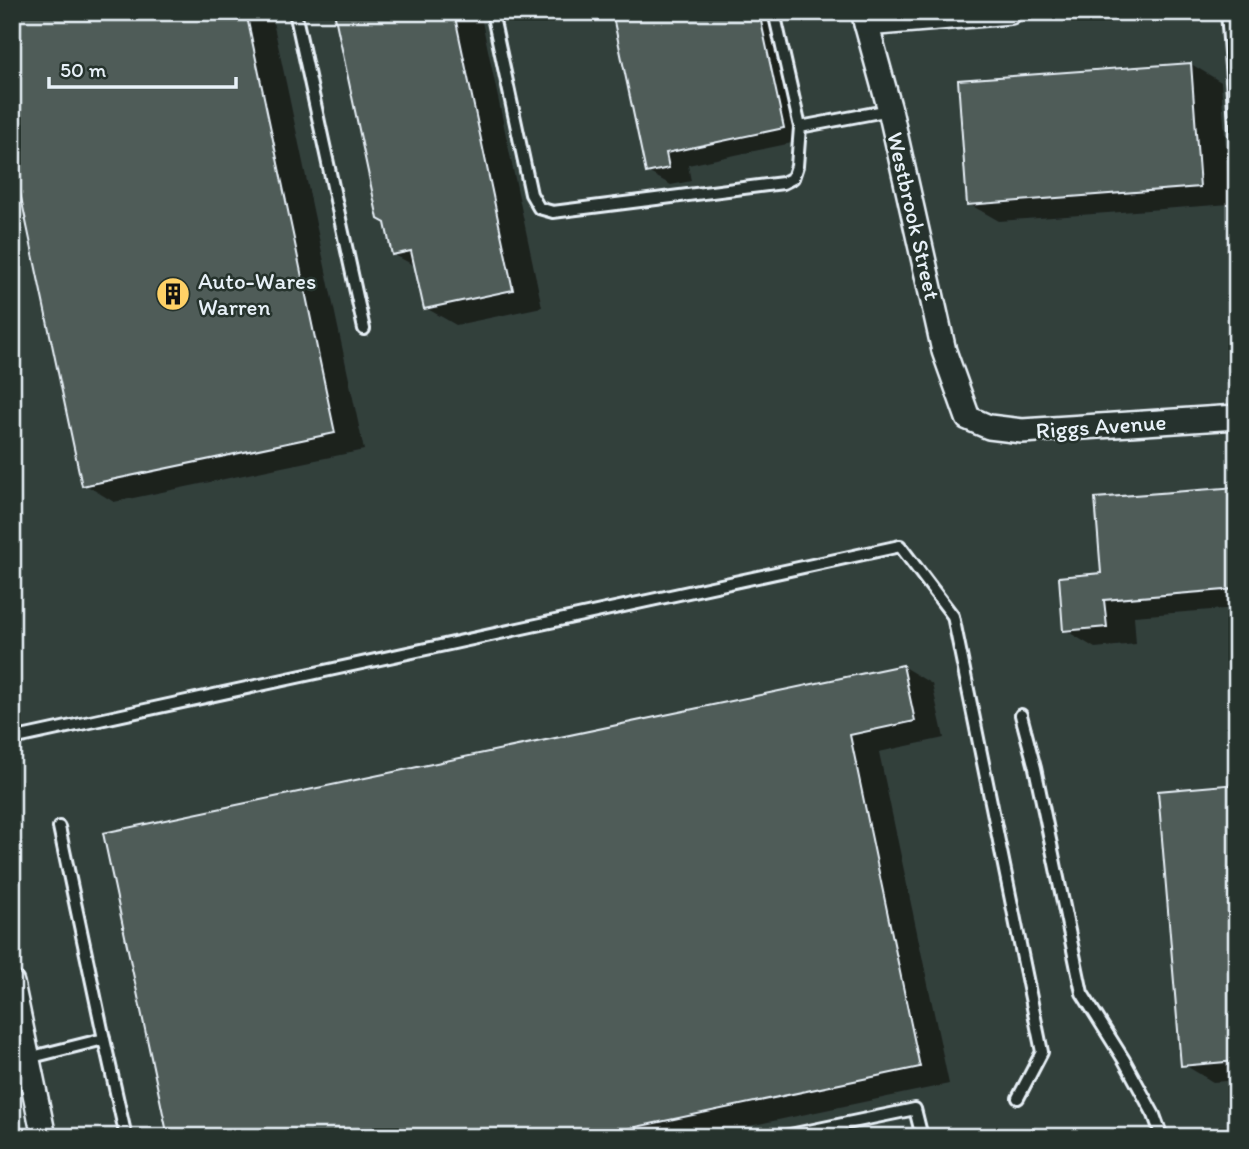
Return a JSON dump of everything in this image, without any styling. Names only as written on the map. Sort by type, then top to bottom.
[{"type":"street","points":[[864,18],[1010,12]]},
{"type":"street","name":"Westbrook Street","points":[[864,18],[890,110],[944,351],[968,418]]},
{"type":"street","name":"Riggs Avenue","points":[[968,418],[989,427],[1022,431],[1237,417]]},
{"type":"street","points":[[13,986],[44,1137]]},
{"type":"lane","points":[[295,12],[364,329]]},
{"type":"lane","points":[[492,12],[530,194],[539,208],[553,212],[783,183],[793,178],[797,166],[800,127],[774,12]]},
{"type":"lane","points":[[1227,12],[1237,150]]},
{"type":"lane","points":[[800,127],[890,110]]},
{"type":"lane","points":[[12,739],[900,546],[953,616],[1042,1052],[1018,1098]]},
{"type":"lane","points":[[1021,715],[1035,768],[1082,993],[1124,1060],[1154,1115],[1161,1137]]},
{"type":"lane","points":[[59,827],[126,1137]]},
{"type":"lane","points":[[28,1058],[104,1038]]},
{"type":"lane","points":[[780,1137],[915,1108],[922,1137]]},
{"type":"shaded area","points":[[12,12],[1237,12],[1237,1137],[12,1137]]},
{"type":"building","name":"Auto-Wares Warren","points":[[12,12],[246,12],[335,433],[82,486],[12,155]]},
{"type":"building","points":[[334,12],[454,12],[513,290],[424,309],[411,251],[392,255],[385,223],[378,219]]},
{"type":"building","points":[[612,12],[759,12],[784,128],[666,153],[669,168],[646,173]]},
{"type":"building","points":[[1191,63],[1200,187],[967,205],[958,80]]},
{"type":"building","points":[[1237,487],[1237,589],[1104,600],[1107,627],[1063,631],[1059,577],[1101,573],[1095,498]]},
{"type":"building","points":[[903,665],[915,721],[850,735],[920,1067],[589,1137],[168,1137],[103,833]]},
{"type":"building","points":[[1237,784],[1237,1061],[1181,1066],[1158,791]]},
{"type":"place","name":"Auto-Wares Warren","points":[[173,294]]}]
